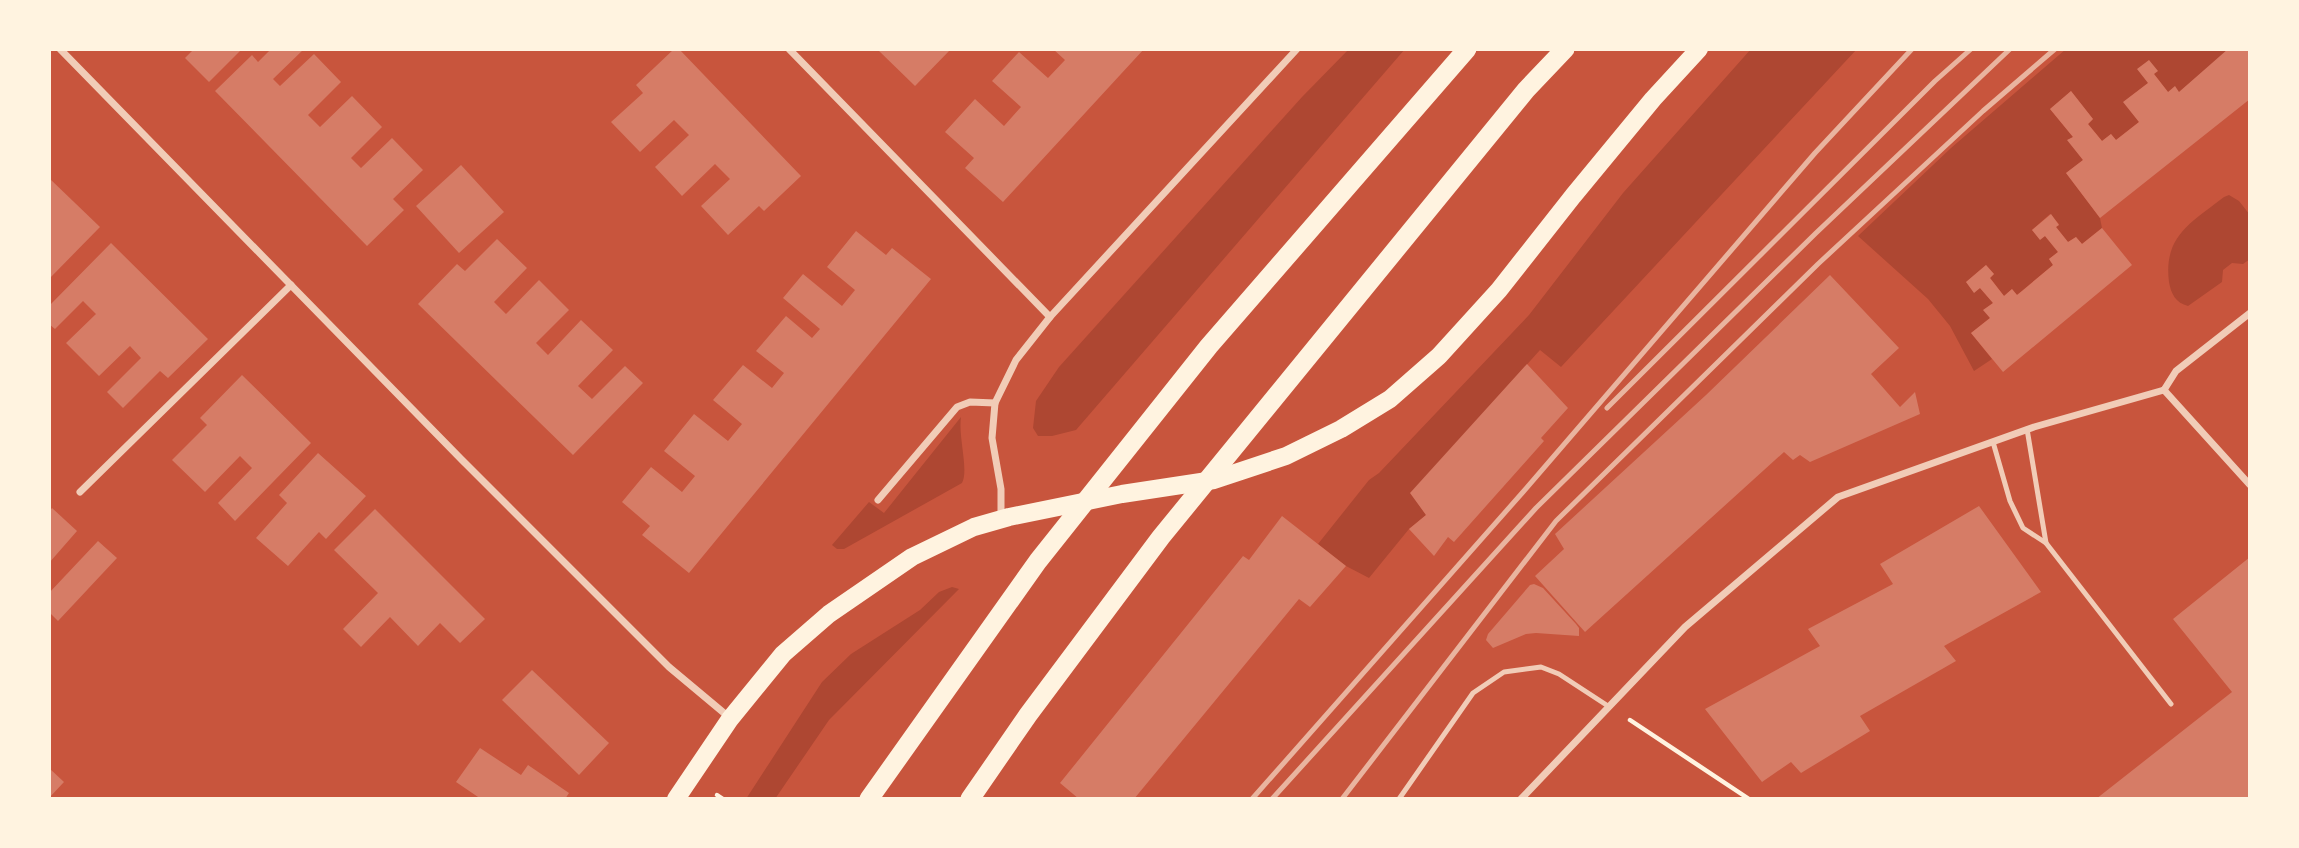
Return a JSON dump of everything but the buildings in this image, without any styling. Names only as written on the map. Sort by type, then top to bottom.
[{"type":"highway","points":[[869,799],[1038,561],[1209,346],[1467,49]]},
{"type":"highway","points":[[970,799],[1028,715],[1161,537],[1526,90],[1565,49]]},
{"type":"main road","points":[[676,799],[730,719],[783,654],[830,614],[912,557],[974,527],[1005,518],[1122,494],[1214,480],[1286,456],[1342,429],[1390,399],[1439,356],[1499,289],[1653,99],[1699,49]]},
{"type":"street","points":[[60,49],[461,459],[670,667],[730,719]]},
{"type":"street","points":[[789,49],[1050,317]]},
{"type":"street","points":[[1005,518],[992,438],[995,403],[1016,360],[1050,317],[1297,49]]},
{"type":"street","points":[[80,492],[291,285]]},
{"type":"street","points":[[1521,799],[1685,627],[1838,497],[2027,429],[2164,390],[2176,371],[2250,313]]},
{"type":"street","points":[[2164,390],[2250,485]]},
{"type":"street","points":[[878,500],[957,407],[970,402],[995,403]]},
{"type":"lane","points":[[2027,429],[2046,543]]},
{"type":"lane","points":[[1993,442],[2010,501],[2023,528],[2046,543],[2171,705]]},
{"type":"lane","points":[[1399,799],[1473,693],[1504,672],[1541,667],[1559,674],[1608,706]]},
{"type":"path","points":[[1608,706],[1749,799]]},
{"type":"path","points":[[717,795],[723,799]]},
{"type":"shaded area","points":[[1349,49],[1405,49],[1076,430],[1052,436],[1038,436],[1033,428],[1036,401],[1059,367],[1302,97]]},
{"type":"shaded area","points":[[1751,49],[1857,49],[1561,367],[1540,350],[1411,493],[1426,515],[1409,529],[1369,578],[1346,566],[1318,544],[1369,480],[1379,473],[1529,315],[1623,193]]},
{"type":"shaded area","points":[[2066,49],[2229,50],[2179,92],[2168,92],[2154,74],[2149,60],[2148,83],[2124,102],[2139,122],[2116,140],[2111,134],[2102,141],[2088,124],[2093,119],[2071,91],[2050,109],[2073,137],[2068,140],[2083,160],[2066,173],[2100,218],[2102,228],[2082,244],[2076,237],[2068,242],[2056,227],[2059,224],[2050,214],[2032,230],[2040,239],[2045,236],[2058,252],[2049,259],[2053,265],[2017,295],[2012,289],[2004,296],[1990,278],[1994,274],[1986,265],[1966,282],[1974,292],[1980,288],[1993,303],[1984,310],[1990,318],[1971,333],[1992,359],[1974,371],[1950,326],[1928,299],[1858,236],[1951,148]]},
{"type":"shaded area","points":[[2229,195],[2239,201],[2250,215],[2250,259],[2243,264],[2232,263],[2223,270],[2222,282],[2188,306],[2184,305],[2175,297],[2169,282],[2168,266],[2175,241],[2191,223]]},
{"type":"shaded area","points":[[961,417],[964,470],[962,483],[844,549],[837,549],[832,545],[869,502],[884,513]]},
{"type":"shaded area","points":[[952,587],[959,589],[829,720],[775,799],[746,799],[822,682],[851,654],[920,610],[939,592]]},
{"type":"railway","points":[[1252,799],[1523,492],[1815,153],[1912,49]]},
{"type":"railway","points":[[1607,408],[1935,81],[1971,49]]},
{"type":"railway","points":[[1272,799],[1536,508],[1816,233],[2010,49]]},
{"type":"railway","points":[[1342,799],[1556,521],[1818,264],[1983,111],[2055,49]]}]
